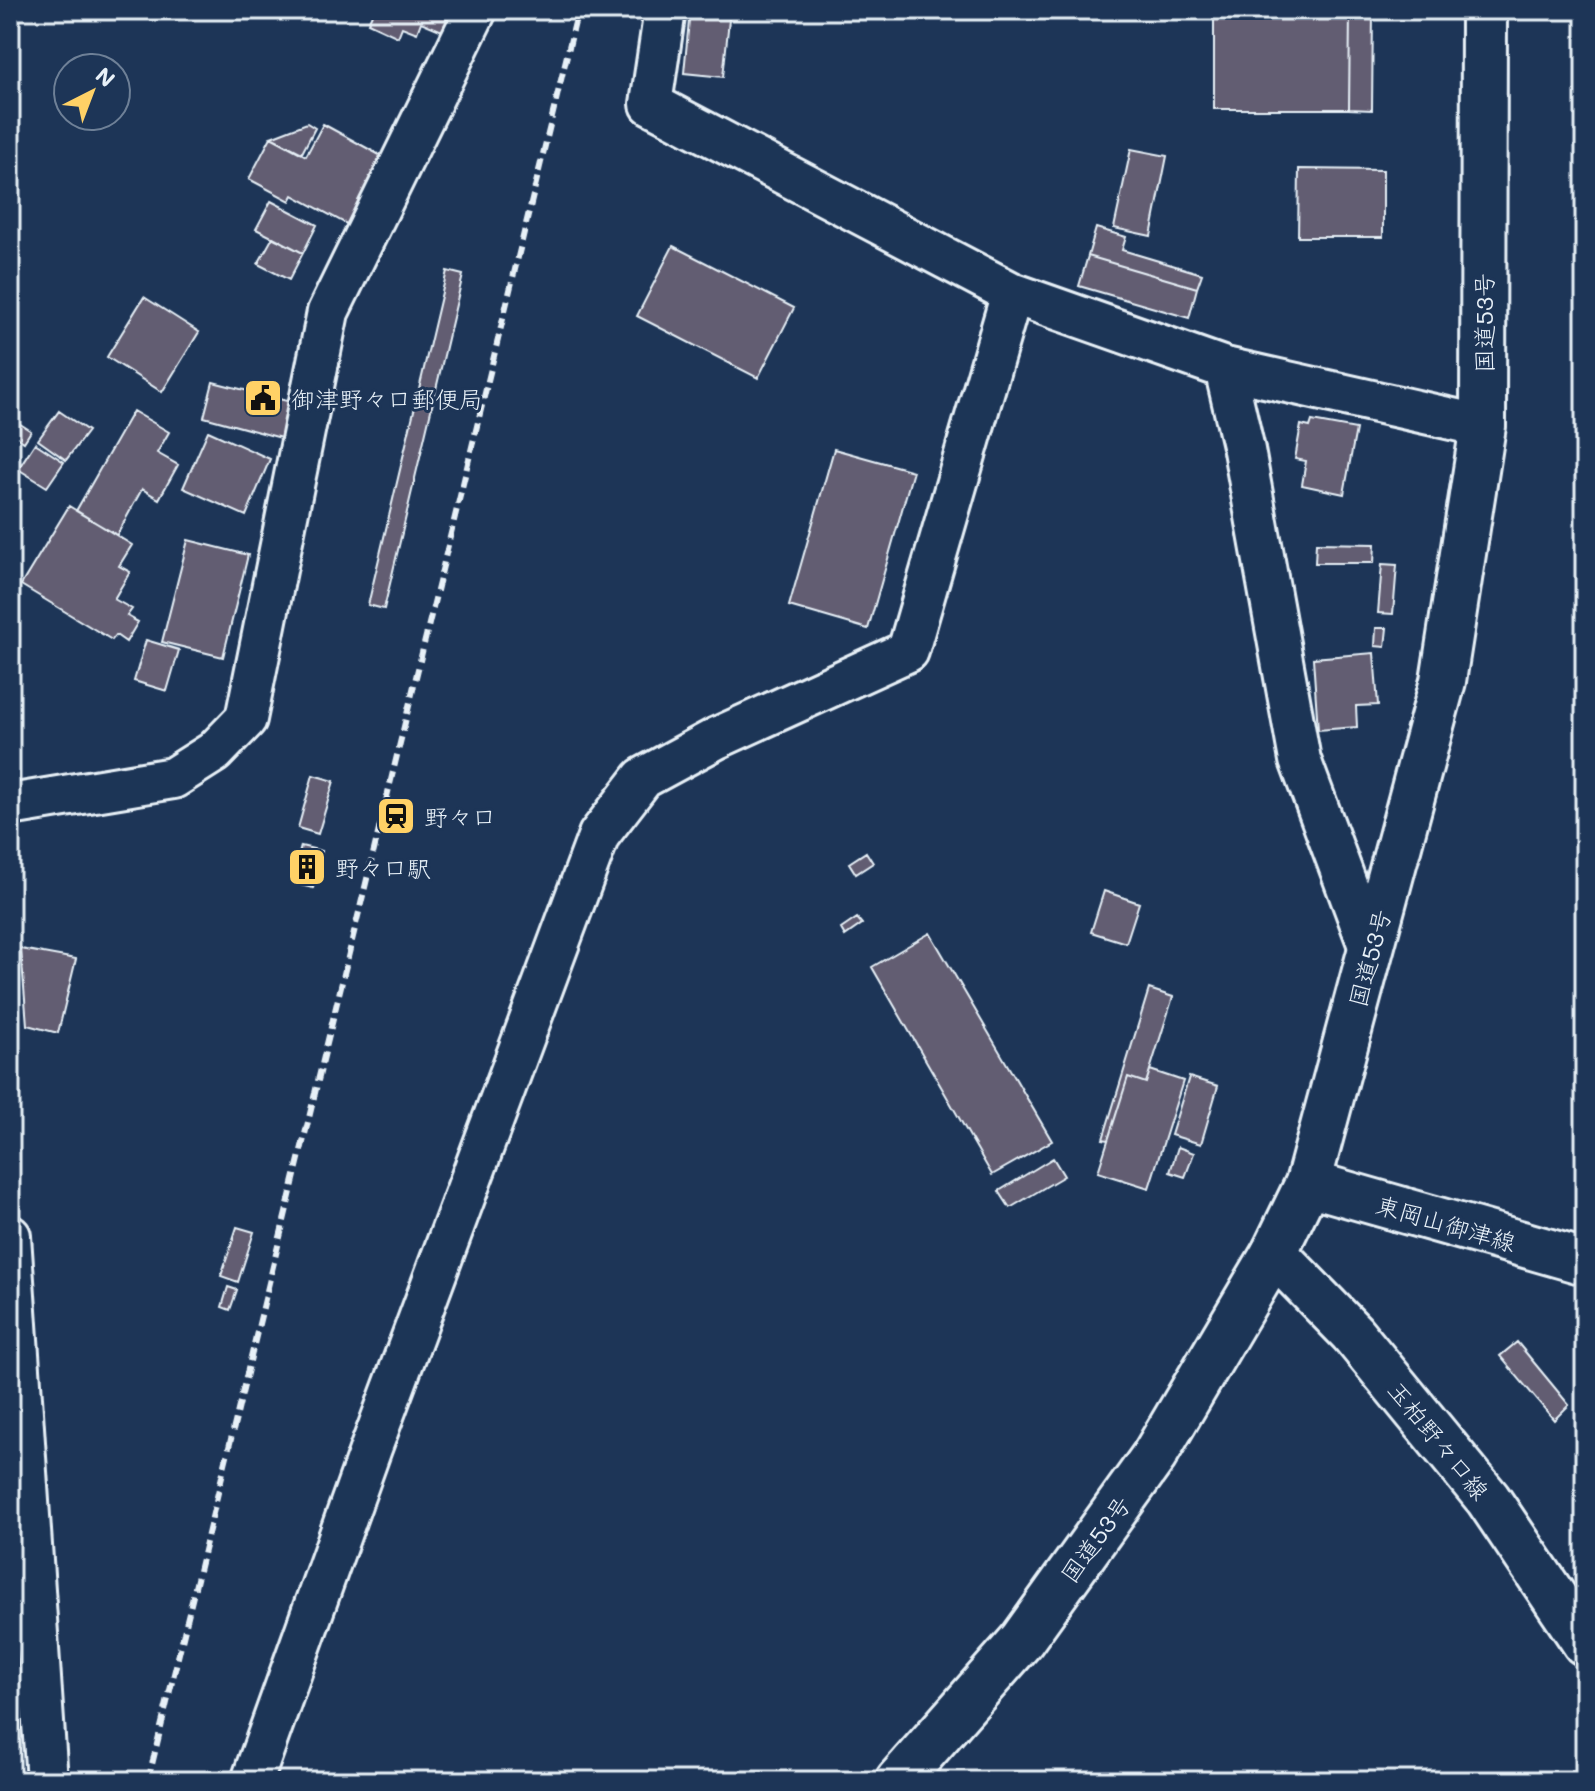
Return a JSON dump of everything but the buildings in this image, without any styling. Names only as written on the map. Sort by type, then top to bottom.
[{"type":"main road","name":"国道53号","points":[[898,1781],[1022,1640],[1137,1481],[1274,1253],[1308,1183],[1443,681],[1483,426],[1484,10]]},
{"type":"main road","name":"東岡山御津線","points":[[1308,1183],[1585,1262]]},
{"type":"main road","name":"玉柏野々口線","points":[[1274,1253],[1352,1333],[1488,1499],[1585,1643]]},
{"type":"street","points":[[10,805],[173,778],[214,752],[246,719],[328,312],[476,10]]},
{"type":"street","points":[[665,10],[651,104],[1012,293],[1225,368],[1483,426]]},
{"type":"street","points":[[252,1781],[377,1433],[599,835],[643,778],[717,738],[908,651],[1012,293]]},
{"type":"street","points":[[1225,368],[1244,450],[1300,760],[1371,951]]},
{"type":"street","points":[[10,1236],[47,1781]]},
{"type":"railway","points":[[148,1781],[578,10]]},
{"type":"place","name":"御津野々口郵便局","points":[[263,398]]},
{"type":"place","name":"野々口","points":[[396,816]]},
{"type":"place","name":"野々口駅","points":[[307,867]]}]
